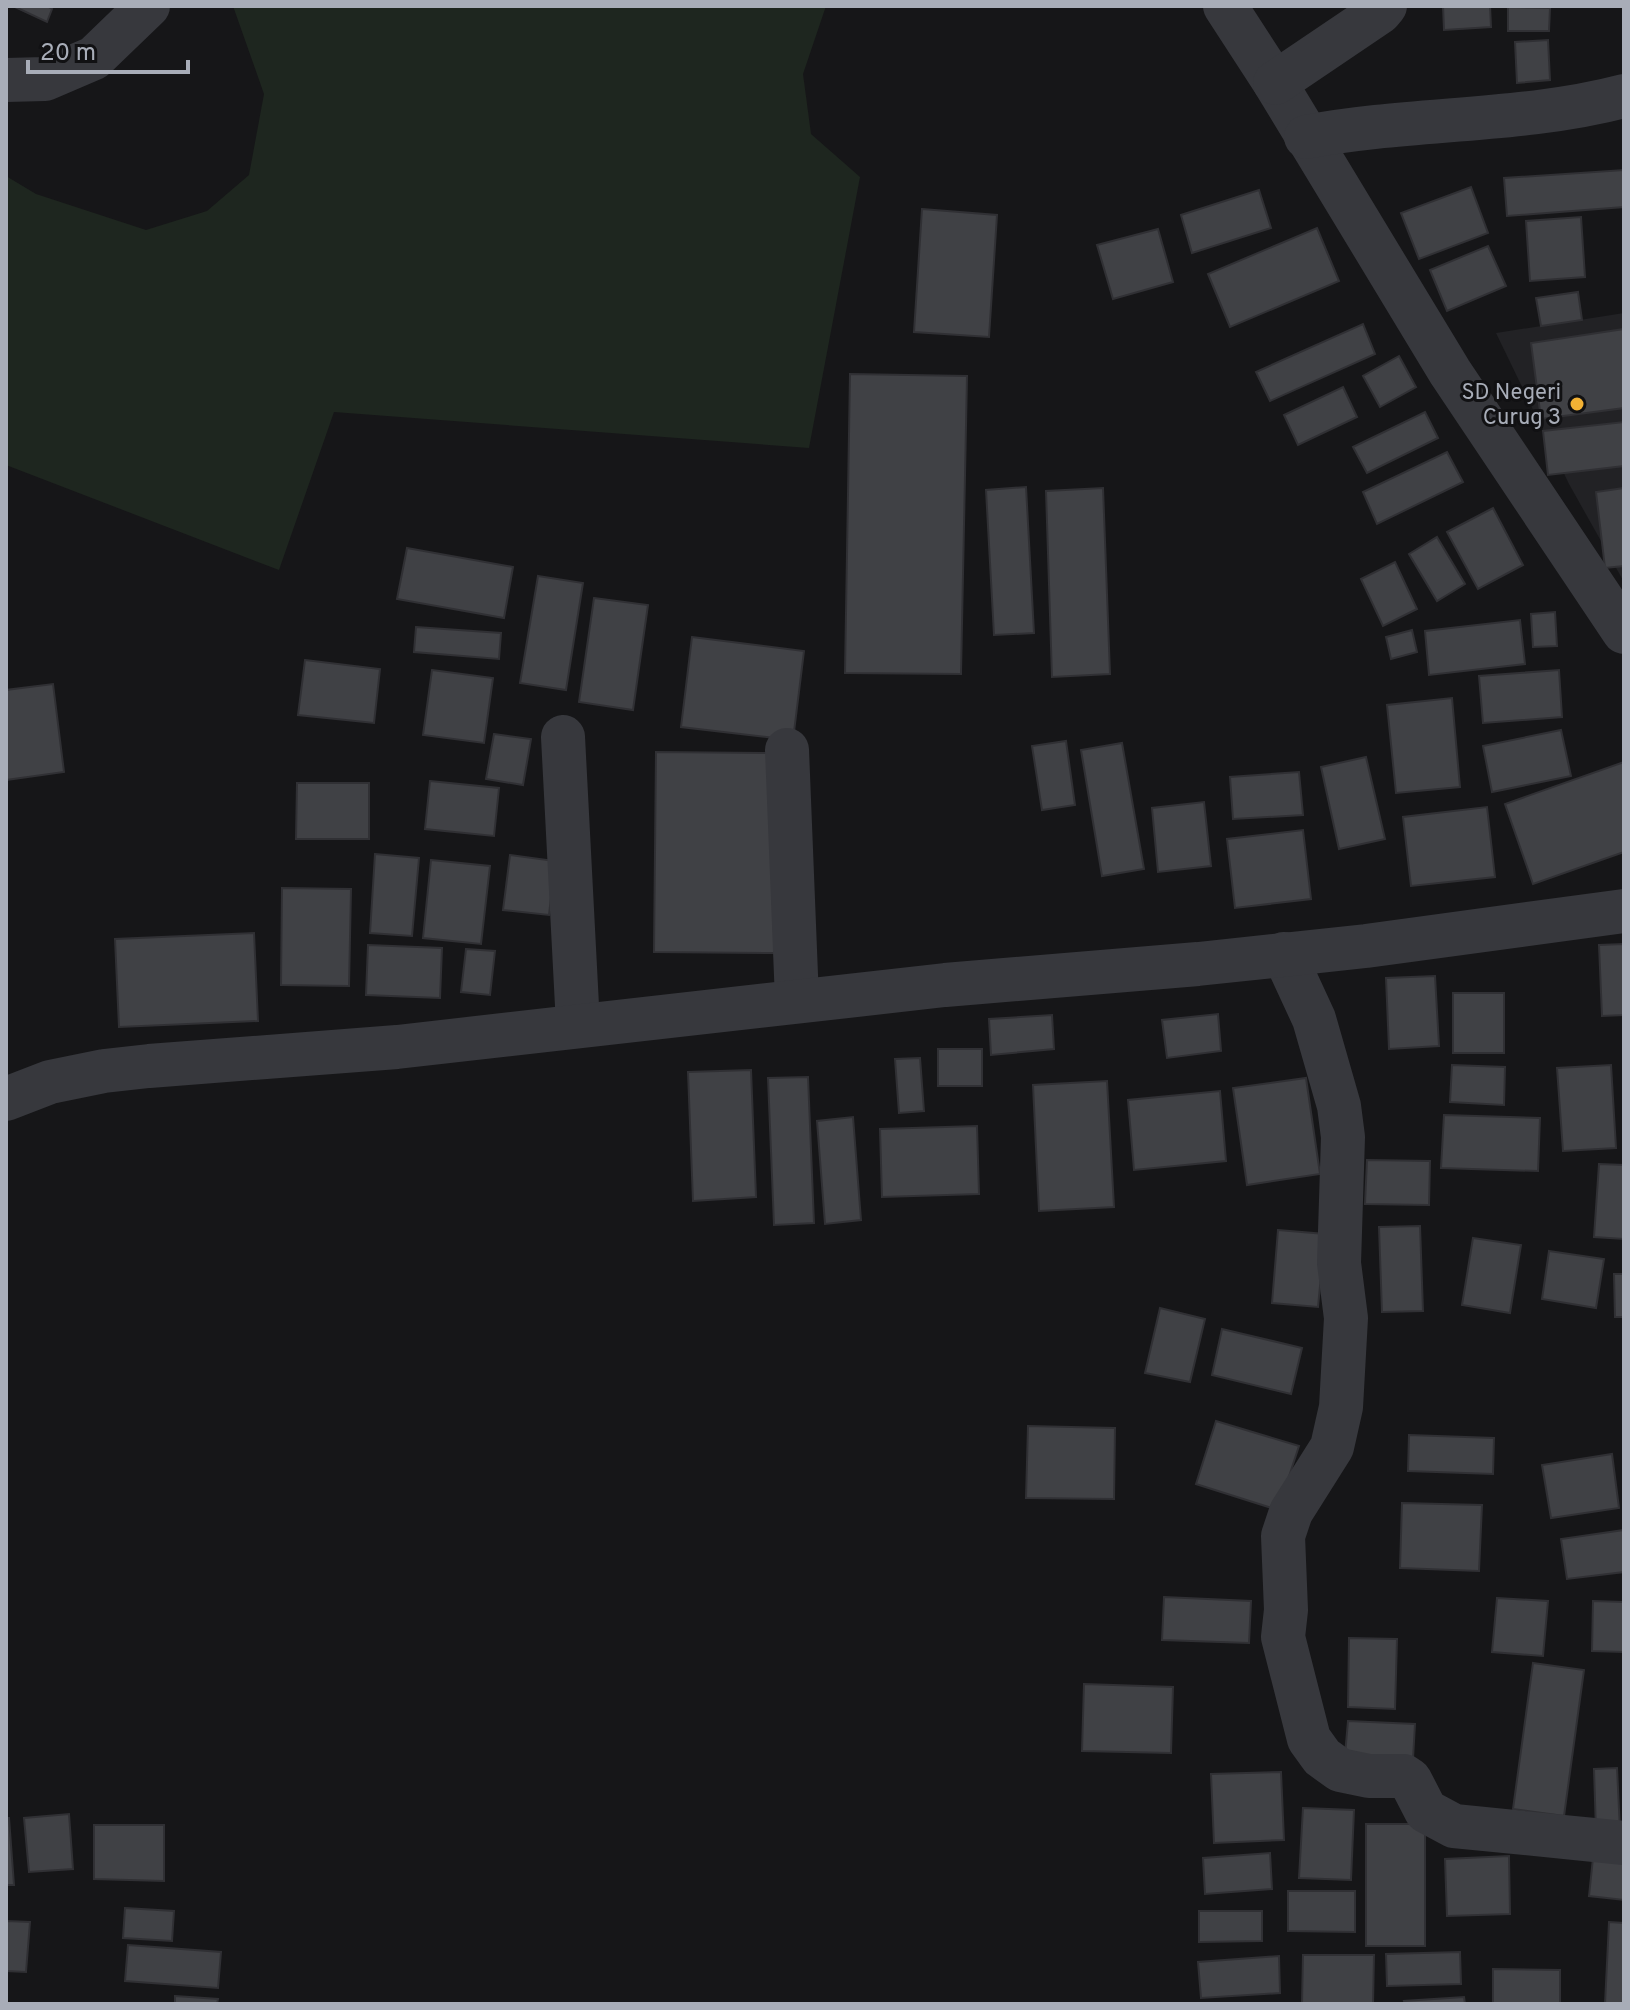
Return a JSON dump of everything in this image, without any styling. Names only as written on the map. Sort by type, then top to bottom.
[{"type":"street","points":[[6,80],[45,79],[94,58],[148,6]]},
{"type":"street","points":[[1225,6],[1450,372],[1624,632]]},
{"type":"street","points":[[1275,83],[1385,6]]},
{"type":"street","points":[[1306,137],[1357,127],[1559,109],[1624,96]]},
{"type":"street","points":[[563,737],[578,1025]]},
{"type":"street","points":[[787,750],[797,1000]]},
{"type":"street","points":[[6,1099],[50,1082],[119,1069],[397,1047],[674,1017],[797,1000],[1284,954],[1624,911]]},
{"type":"street","points":[[1284,954],[1314,1019],[1339,1106],[1343,1137],[1339,1263],[1346,1318],[1341,1407],[1332,1447],[1291,1512],[1283,1536],[1286,1610],[1283,1637],[1309,1739],[1322,1757],[1340,1770],[1369,1776],[1404,1776],[1410,1780],[1426,1811],[1454,1826],[1624,1843]]},
{"type":"shaded area","points":[[233,6],[826,6],[803,74],[811,134],[860,177],[809,448],[334,412],[279,570],[6,465],[6,176],[36,194],[146,230],[207,211],[249,175],[264,94]]},
{"type":"shaded area","name":"SD Negeri Curug 3","points":[[1624,313],[1624,582],[1569,484],[1496,333]]},
{"type":"building","points":[[13,6],[47,6],[52,9],[47,22]]},
{"type":"building","points":[[1443,6],[1490,6],[1491,27],[1444,30]]},
{"type":"building","points":[[1508,7],[1550,8],[1549,31],[1508,31]]},
{"type":"building","points":[[1548,40],[1550,80],[1517,83],[1515,42]]},
{"type":"building","points":[[1624,170],[1624,207],[1507,216],[1504,178]]},
{"type":"building","points":[[1471,187],[1488,233],[1419,259],[1401,213]]},
{"type":"building","points":[[1259,190],[1271,228],[1192,253],[1181,215]]},
{"type":"building","points":[[922,209],[997,215],[989,337],[914,332]]},
{"type":"building","points":[[1581,217],[1585,277],[1530,281],[1526,221]]},
{"type":"building","points":[[1317,228],[1339,281],[1230,327],[1208,274]]},
{"type":"building","points":[[1158,229],[1173,282],[1113,299],[1097,245]]},
{"type":"building","points":[[1488,246],[1506,286],[1447,311],[1430,270]]},
{"type":"building","points":[[1578,292],[1582,320],[1541,326],[1536,298]]},
{"type":"building","points":[[1363,324],[1375,354],[1270,401],[1256,372]]},
{"type":"building","points":[[1624,329],[1624,408],[1541,419],[1531,343]]},
{"type":"building","points":[[1399,356],[1416,387],[1380,407],[1363,376]]},
{"type":"building","points":[[850,374],[967,376],[961,674],[845,673]]},
{"type":"building","points":[[1343,387],[1357,417],[1298,445],[1284,415]]},
{"type":"building","points":[[1425,412],[1438,438],[1367,473],[1353,447]]},
{"type":"building","points":[[1624,422],[1624,466],[1548,475],[1543,431]]},
{"type":"building","points":[[1447,452],[1463,482],[1377,524],[1363,492]]},
{"type":"building","points":[[1026,487],[1034,633],[994,635],[986,490]]},
{"type":"building","points":[[1103,488],[1110,674],[1052,677],[1046,491]]},
{"type":"building","points":[[1624,488],[1624,566],[1605,568],[1596,492]]},
{"type":"building","points":[[1493,508],[1523,565],[1478,589],[1447,532]]},
{"type":"building","points":[[1437,537],[1465,584],[1437,601],[1409,554]]},
{"type":"building","points":[[407,548],[513,567],[504,618],[397,599]]},
{"type":"building","points":[[1395,562],[1417,609],[1383,626],[1361,579]]},
{"type":"building","points":[[538,576],[583,583],[566,690],[520,683]]},
{"type":"building","points":[[594,598],[648,605],[633,710],[579,702]]},
{"type":"building","points":[[1555,612],[1557,646],[1533,647],[1531,614]]},
{"type":"building","points":[[1520,620],[1525,664],[1429,675],[1425,631]]},
{"type":"building","points":[[416,627],[501,633],[499,659],[414,652]]},
{"type":"building","points":[[1412,630],[1417,652],[1391,659],[1386,637]]},
{"type":"building","points":[[692,637],[804,651],[793,740],[681,727]]},
{"type":"building","points":[[305,660],[380,669],[374,723],[298,715]]},
{"type":"building","points":[[432,670],[493,678],[484,743],[423,735]]},
{"type":"building","points":[[1559,670],[1562,717],[1483,723],[1479,676]]},
{"type":"building","points":[[53,684],[64,772],[6,780],[6,690]]},
{"type":"building","points":[[1452,698],[1460,787],[1396,793],[1387,705]]},
{"type":"building","points":[[1561,730],[1571,776],[1492,792],[1483,746]]},
{"type":"building","points":[[494,734],[531,739],[523,785],[486,779]]},
{"type":"building","points":[[1066,741],[1075,805],[1042,810],[1032,746]]},
{"type":"building","points":[[1122,743],[1144,869],[1102,876],[1081,750]]},
{"type":"building","points":[[656,752],[776,753],[774,953],[654,952]]},
{"type":"building","points":[[1366,757],[1385,839],[1339,849],[1321,767]]},
{"type":"building","points":[[1624,762],[1624,852],[1533,884],[1505,804]]},
{"type":"building","points":[[1299,772],[1303,815],[1233,819],[1230,777]]},
{"type":"building","points":[[430,781],[499,788],[494,836],[425,829]]},
{"type":"building","points":[[297,783],[369,783],[369,839],[296,839]]},
{"type":"building","points":[[1204,802],[1211,866],[1158,872],[1152,808]]},
{"type":"building","points":[[1487,807],[1495,877],[1411,886],[1403,817]]},
{"type":"building","points":[[1303,830],[1311,899],[1235,908],[1227,839]]},
{"type":"building","points":[[375,854],[419,858],[412,936],[370,933]]},
{"type":"building","points":[[510,855],[555,861],[549,915],[503,910]]},
{"type":"building","points":[[431,860],[490,866],[481,944],[423,938]]},
{"type":"building","points":[[282,888],[351,889],[349,986],[281,985]]},
{"type":"building","points":[[254,933],[258,1021],[119,1027],[115,939]]},
{"type":"building","points":[[1624,944],[1624,1015],[1602,1016],[1599,945]]},
{"type":"building","points":[[368,945],[442,948],[440,998],[366,995]]},
{"type":"building","points":[[466,949],[495,951],[490,995],[461,992]]},
{"type":"building","points":[[1435,976],[1439,1046],[1389,1049],[1386,978]]},
{"type":"building","points":[[1453,993],[1504,993],[1504,1053],[1453,1053]]},
{"type":"building","points":[[1218,1014],[1221,1051],[1167,1058],[1162,1020]]},
{"type":"building","points":[[1052,1015],[1054,1049],[991,1055],[989,1019]]},
{"type":"building","points":[[938,1049],[982,1049],[982,1086],[938,1086]]},
{"type":"building","points":[[920,1058],[924,1111],[899,1113],[895,1059]]},
{"type":"building","points":[[1452,1065],[1505,1067],[1504,1105],[1450,1102]]},
{"type":"building","points":[[1611,1065],[1616,1148],[1563,1151],[1557,1068]]},
{"type":"building","points":[[751,1070],[756,1197],[693,1201],[688,1072]]},
{"type":"building","points":[[808,1077],[814,1223],[774,1225],[768,1078]]},
{"type":"building","points":[[1306,1078],[1320,1174],[1247,1185],[1233,1088]]},
{"type":"building","points":[[1107,1081],[1114,1207],[1039,1211],[1033,1085]]},
{"type":"building","points":[[1220,1091],[1226,1161],[1134,1170],[1128,1100]]},
{"type":"building","points":[[1444,1115],[1540,1118],[1538,1171],[1441,1168]]},
{"type":"building","points":[[853,1117],[861,1220],[825,1224],[817,1121]]},
{"type":"building","points":[[977,1126],[979,1194],[882,1197],[880,1129]]},
{"type":"building","points":[[1367,1160],[1430,1161],[1429,1205],[1365,1204]]},
{"type":"building","points":[[1599,1164],[1624,1165],[1624,1239],[1594,1237]]},
{"type":"building","points":[[1420,1226],[1423,1311],[1382,1312],[1379,1227]]},
{"type":"building","points":[[1278,1230],[1325,1234],[1318,1307],[1272,1303]]},
{"type":"building","points":[[1473,1238],[1521,1245],[1510,1313],[1462,1305]]},
{"type":"building","points":[[1549,1251],[1604,1259],[1596,1308],[1542,1299]]},
{"type":"building","points":[[1614,1274],[1624,1274],[1624,1317],[1615,1317]]},
{"type":"building","points":[[1160,1308],[1205,1319],[1190,1382],[1145,1373]]},
{"type":"building","points":[[1222,1329],[1302,1348],[1291,1394],[1212,1375]]},
{"type":"building","points":[[1216,1421],[1299,1446],[1278,1510],[1196,1484]]},
{"type":"building","points":[[1028,1426],[1115,1428],[1114,1499],[1026,1498]]},
{"type":"building","points":[[1409,1435],[1494,1438],[1493,1474],[1408,1471]]},
{"type":"building","points":[[1612,1454],[1619,1508],[1551,1518],[1542,1465]]},
{"type":"building","points":[[1402,1503],[1482,1505],[1479,1571],[1400,1568]]},
{"type":"building","points":[[1624,1530],[1624,1572],[1567,1579],[1561,1539]]},
{"type":"building","points":[[1164,1597],[1251,1601],[1249,1643],[1162,1640]]},
{"type":"building","points":[[1497,1598],[1548,1601],[1543,1656],[1492,1652]]},
{"type":"building","points":[[1593,1601],[1624,1602],[1624,1652],[1592,1651]]},
{"type":"building","points":[[1349,1638],[1397,1639],[1395,1709],[1348,1707]]},
{"type":"building","points":[[1533,1663],[1584,1670],[1564,1816],[1513,1809]]},
{"type":"building","points":[[1084,1684],[1173,1687],[1171,1753],[1082,1751]]},
{"type":"building","points":[[1348,1721],[1415,1724],[1413,1759],[1345,1755]]},
{"type":"building","points":[[1617,1768],[1620,1830],[1596,1831],[1594,1769]]},
{"type":"building","points":[[1281,1772],[1284,1840],[1214,1843],[1211,1774]]},
{"type":"building","points":[[1303,1808],[1354,1810],[1351,1880],[1299,1878]]},
{"type":"building","points":[[69,1814],[73,1869],[29,1872],[24,1818]]},
{"type":"building","points":[[6,1818],[9,1818],[14,1885],[6,1885]]},
{"type":"building","points":[[1366,1824],[1425,1824],[1425,1946],[1366,1946]]},
{"type":"building","points":[[94,1825],[164,1825],[164,1881],[94,1879]]},
{"type":"building","points":[[1270,1853],[1272,1889],[1205,1894],[1203,1858]]},
{"type":"building","points":[[1509,1856],[1510,1914],[1447,1916],[1445,1859]]},
{"type":"building","points":[[1593,1858],[1624,1861],[1624,1900],[1589,1896]]},
{"type":"building","points":[[1288,1891],[1355,1891],[1355,1932],[1288,1931]]},
{"type":"building","points":[[125,1908],[174,1911],[172,1941],[123,1938]]},
{"type":"building","points":[[1199,1911],[1262,1911],[1262,1941],[1199,1942]]},
{"type":"building","points":[[6,1921],[30,1922],[26,1972],[6,1971]]},
{"type":"building","points":[[1609,1922],[1624,1923],[1624,2004],[1605,2004]]},
{"type":"building","points":[[128,1945],[221,1952],[218,1988],[125,1981]]},
{"type":"building","points":[[1460,1952],[1461,1984],[1387,1986],[1386,1954]]},
{"type":"building","points":[[1303,1955],[1374,1955],[1373,2004],[1302,2004]]},
{"type":"building","points":[[1279,1956],[1280,1993],[1201,1998],[1198,1962]]},
{"type":"building","points":[[1493,1969],[1560,1970],[1560,2004],[1493,2004]]},
{"type":"building","points":[[175,1996],[218,1999],[217,2004],[175,2004]]},
{"type":"building","points":[[1464,1997],[1465,2004],[1405,2004],[1404,2001]]},
{"type":"place","name":"SD Negeri Curug 3","points":[[1577,404]]}]
